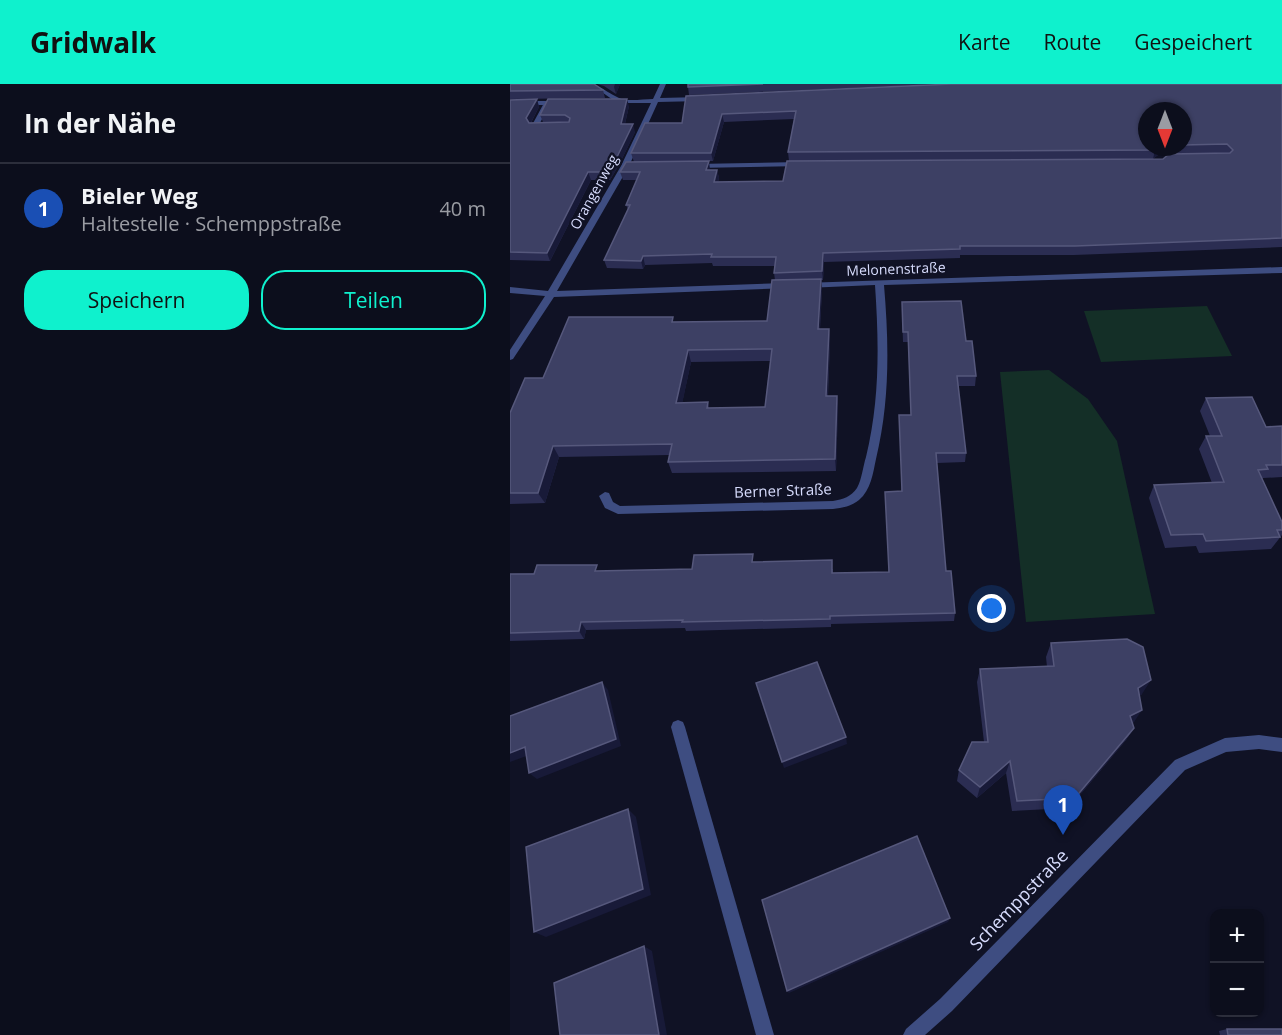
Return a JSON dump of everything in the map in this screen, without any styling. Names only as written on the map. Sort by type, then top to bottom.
[{"type":"street","points":[[581,84],[601,89],[618,101]]},
{"type":"street","name":"Orangenweg","points":[[510,357],[551,294],[625,166],[663,84]]},
{"type":"street","points":[[606,102],[712,98]]},
{"type":"street","points":[[510,103],[571,102]]},
{"type":"street","points":[[547,103],[534,127],[556,127]]},
{"type":"street","points":[[683,166],[812,164]]},
{"type":"street","points":[[625,166],[636,166]]},
{"type":"street","name":"Melonenstraße","points":[[510,290],[551,294],[1282,270]]},
{"type":"street","name":"Berner Straße","points":[[605,496],[609,505],[618,510],[834,505],[850,501],[857,496],[870,461],[883,402],[884,333],[879,283]]},
{"type":"street","points":[[678,728],[765,1035]]},
{"type":"street","name":"Schemppstraße","points":[[912,1035],[946,1005],[1180,765],[1225,745],[1259,742],[1282,746]]},
{"type":"green space","points":[[1207,306],[1232,356],[1101,362],[1084,311]]},
{"type":"green space","points":[[1049,370],[1088,399],[1117,441],[1155,614],[1026,622],[1000,372]]},
{"type":"building","points":[[510,84],[594,84],[603,90],[510,91]]},
{"type":"building","points":[[688,84],[763,84],[688,87]]},
{"type":"building","points":[[952,84],[1282,84],[1282,238],[1075,246],[960,246],[960,249],[823,253],[822,271],[774,273],[776,257],[711,257],[712,254],[643,256],[641,261],[604,260],[630,205],[626,205],[640,172],[620,172],[626,162],[709,161],[706,170],[717,170],[714,182],[783,181],[787,161],[1163,159],[1167,156],[1192,156],[1192,154],[1230,153],[1233,150],[1227,144],[1192,145],[1192,102],[1138,102],[1138,150],[788,152],[796,111],[722,114],[711,153],[631,153],[645,123],[682,123],[686,96]]},
{"type":"building","points":[[537,99],[526,118],[529,123],[569,122],[570,118],[565,115],[540,115],[548,99],[627,99],[621,124],[633,124],[608,172],[588,172],[547,253],[510,252],[510,100]]},
{"type":"building","points":[[821,279],[818,329],[829,329],[826,396],[837,396],[835,459],[668,462],[672,444],[553,446],[538,493],[510,493],[510,413],[525,378],[543,378],[569,317],[673,317],[672,322],[767,321],[772,280]],"holes":[[[772,349],[765,407],[707,408],[708,402],[676,403],[688,350]]]},
{"type":"building","points":[[961,301],[966,341],[972,341],[976,376],[957,376],[966,453],[936,453],[946,571],[951,571],[955,613],[830,616],[830,619],[581,622],[579,631],[510,633],[510,574],[534,574],[537,565],[597,565],[595,571],[692,569],[694,555],[753,554],[752,562],[832,560],[832,573],[889,572],[885,492],[902,491],[899,415],[911,415],[908,332],[903,332],[902,302]]},
{"type":"building","points":[[1252,397],[1266,427],[1282,426],[1282,465],[1266,465],[1268,469],[1258,470],[1282,522],[1282,530],[1277,530],[1280,537],[1206,541],[1203,534],[1171,535],[1154,485],[1224,482],[1206,436],[1222,436],[1206,398]]},
{"type":"building","points":[[1127,639],[1143,647],[1151,680],[1138,688],[1142,710],[1130,716],[1134,728],[1075,798],[1017,801],[1010,761],[980,787],[959,770],[972,742],[988,742],[980,669],[1054,666],[1051,643]]},
{"type":"building","points":[[817,662],[846,737],[782,762],[756,683]]},
{"type":"building","points":[[602,682],[616,739],[529,773],[525,747],[510,753],[510,716]]},
{"type":"building","points":[[628,809],[643,889],[534,932],[526,847]]},
{"type":"building","points":[[917,836],[950,918],[787,991],[762,900]]},
{"type":"building","points":[[644,946],[659,1035],[560,1035],[554,983]]},
{"type":"building","points":[[1227,1029],[1282,1029],[1282,1035],[1228,1035]]},
{"type":"place","name":"Bieler Weg","points":[[1063,835]]}]
